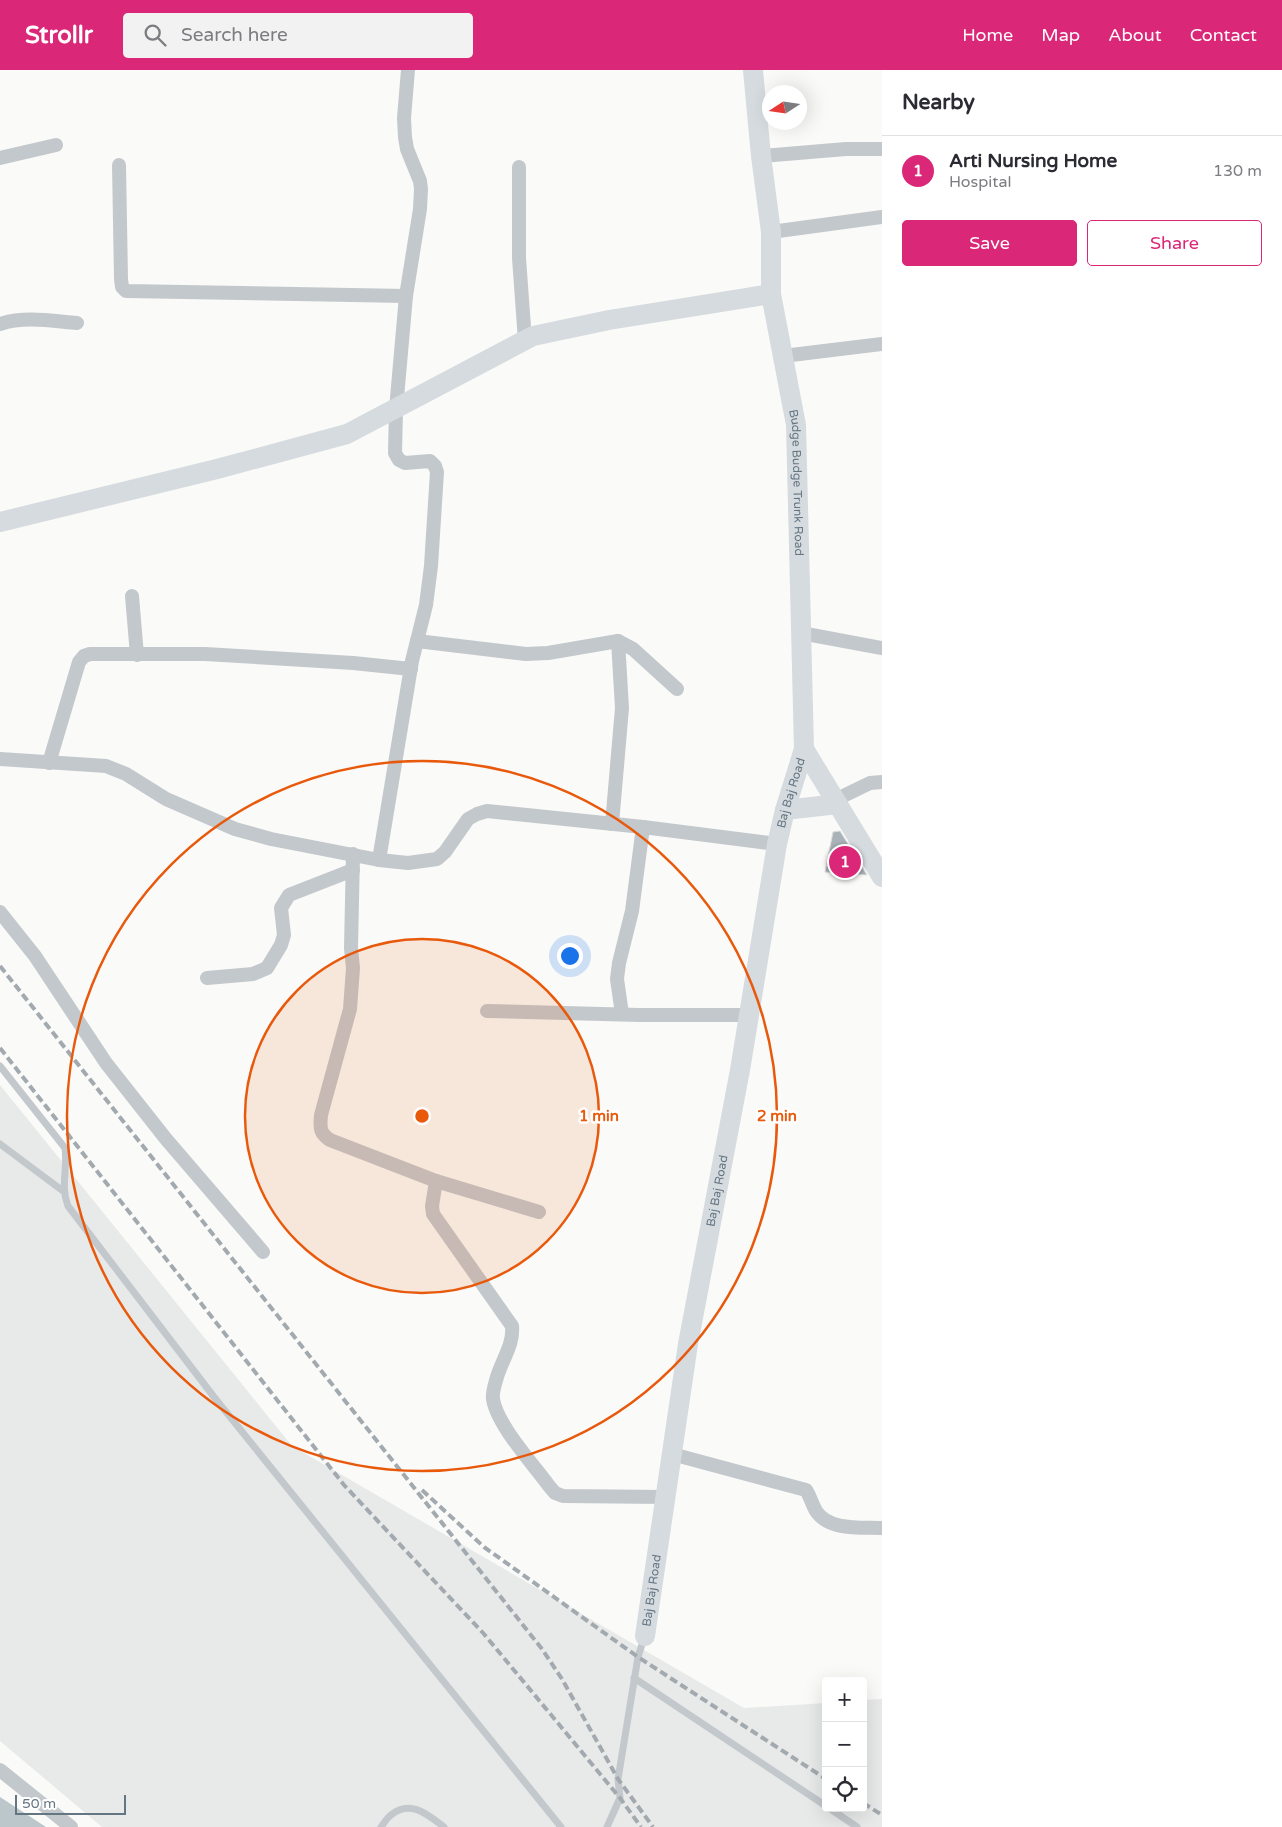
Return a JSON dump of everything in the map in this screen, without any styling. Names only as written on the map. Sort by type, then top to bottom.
[{"type":"main road","name":"Budge Budge Trunk Road","points":[[753,70],[770,232],[771,294],[796,425],[804,749],[882,877]]},
{"type":"main road","points":[[0,522],[216,469],[346,434],[533,336],[609,320],[771,294]]},
{"type":"main road","name":"Baj Baj Road","points":[[645,1636],[688,1344],[750,1015],[777,844],[785,810],[804,749]]},
{"type":"main road","points":[[785,810],[836,802]]},
{"type":"street","points":[[378,860],[411,669],[426,605],[431,566],[437,472],[435,466],[430,461],[405,463],[399,460],[396,453],[396,409],[406,296],[420,209],[421,189],[420,181],[407,149],[405,137],[404,118],[408,70]]},
{"type":"street","points":[[0,158],[56,144]]},
{"type":"street","points":[[761,156],[846,149],[882,149]]},
{"type":"street","points":[[119,165],[121,279],[122,287],[126,291],[406,296]]},
{"type":"street","points":[[520,167],[519,258],[524,341]]},
{"type":"street","points":[[770,232],[882,217]]},
{"type":"street","points":[[0,324],[11,321],[36,320],[77,323]]},
{"type":"street","points":[[783,356],[882,344]]},
{"type":"street","points":[[132,596],[137,655]]},
{"type":"street","points":[[801,633],[882,648]]},
{"type":"street","points":[[417,641],[526,654],[556,652],[618,641],[634,649],[677,689]]},
{"type":"street","points":[[612,824],[622,708],[618,641]]},
{"type":"street","points":[[49,763],[80,662],[84,656],[90,654],[205,654],[353,663],[411,669]]},
{"type":"street","points":[[0,759],[106,766],[126,774],[166,799],[236,829],[378,860],[408,863],[437,859],[445,852],[468,819],[477,814],[487,812],[643,827],[777,844]]},
{"type":"street","points":[[836,802],[870,783],[882,782]]},
{"type":"street","points":[[622,1014],[617,988],[618,971],[632,911],[643,827]]},
{"type":"street","points":[[353,854],[351,948],[353,968],[350,1009],[321,1115],[320,1129],[322,1135],[330,1140],[436,1181],[539,1212]]},
{"type":"street","points":[[207,978],[253,974],[267,968],[284,935],[282,908],[289,895],[353,870]]},
{"type":"street","points":[[0,912],[35,956],[106,1063],[166,1139],[263,1252]]},
{"type":"street","points":[[487,1011],[750,1015]]},
{"type":"street","points":[[436,1181],[432,1206],[433,1214],[512,1326],[512,1340],[493,1390],[493,1398],[506,1428],[555,1493],[563,1496],[666,1497]]},
{"type":"street","points":[[672,1454],[806,1490],[823,1519],[842,1526],[882,1528]]},
{"type":"street","points":[[0,1770],[71,1827]]},
{"type":"lane","points":[[0,1066],[64,1148],[66,1156],[63,1191],[68,1206],[214,1397],[561,1827]]},
{"type":"lane","points":[[0,1144],[63,1191]]},
{"type":"lane","points":[[607,1827],[620,1798],[618,1779],[634,1678],[645,1636]]},
{"type":"lane","points":[[634,1678],[822,1803]]},
{"type":"lane","points":[[381,1827],[391,1814],[401,1810],[416,1808],[444,1827]]},
{"type":"lane","points":[[835,1812],[857,1827]]},
{"type":"shaded area","points":[[0,1085],[292,1446],[744,1708],[822,1703],[822,1812],[867,1812],[867,1700],[882,1699],[882,1827],[102,1827],[0,1741]]},
{"type":"shaded area","points":[[0,1797],[46,1827],[0,1827]]},
{"type":"building","points":[[840,831],[867,875],[825,872],[833,832]]},
{"type":"railway","points":[[0,966],[542,1649],[562,1679],[618,1779],[653,1827]]},
{"type":"railway","points":[[0,1048],[344,1485],[484,1634],[620,1798],[641,1827]]},
{"type":"railway","points":[[422,1490],[484,1547],[638,1657],[822,1776]]},
{"type":"railway","points":[[867,1806],[882,1815]]},
{"type":"place","name":"Arti Nursing Home","points":[[845,862]]}]
